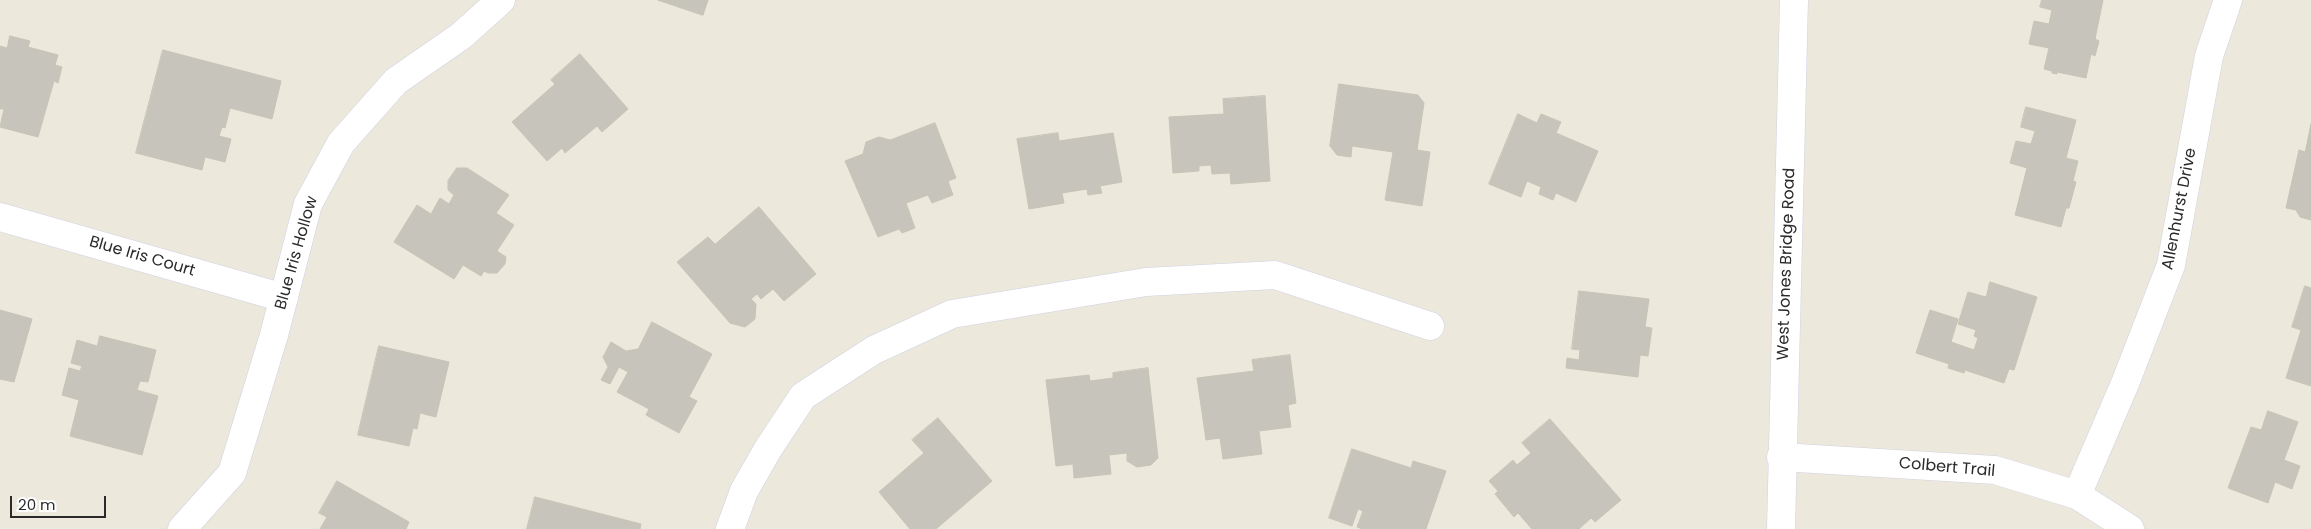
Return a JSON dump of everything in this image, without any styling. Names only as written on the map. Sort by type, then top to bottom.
[{"type":"street","name":"Blue Iris Hollow","points":[[182,529],[232,473],[284,298],[308,204],[341,143],[396,80],[462,36],[501,0]]},
{"type":"street","name":"West Jones Bridge Road","points":[[1781,529],[1794,0]]},
{"type":"street","name":"Allenhurst Drive","points":[[2076,495],[2126,381],[2171,265],[2209,56],[2228,0]]},
{"type":"street","name":"Blue Iris Court","points":[[0,217],[284,298]]},
{"type":"street","points":[[730,529],[744,491],[768,449],[803,396],[874,350],[952,314],[1146,282],[1275,275],[1430,326]]},
{"type":"street","name":"Colbert Trail","points":[[1782,457],[1995,470],[2076,495],[2130,529]]},
{"type":"building","points":[[658,0],[708,0],[703,15]]},
{"type":"building","points":[[2042,0],[2103,0],[2095,39],[2099,41],[2095,56],[2091,54],[2086,78],[2057,72],[2057,74],[2052,73],[2052,71],[2044,69],[2049,48],[2029,44],[2034,21],[2049,24],[2052,10],[2040,7]]},
{"type":"building","points":[[10,36],[30,41],[28,47],[58,55],[55,65],[62,67],[58,83],[54,81],[38,137],[0,127],[4,109],[0,109],[0,46],[7,48]]},
{"type":"building","points":[[163,50],[281,81],[272,119],[230,108],[225,128],[222,127],[219,136],[231,139],[225,162],[205,157],[202,170],[136,153]]},
{"type":"building","points":[[580,54],[628,109],[602,132],[597,126],[565,153],[562,148],[547,161],[512,122],[555,84],[551,80]]},
{"type":"building","points":[[1339,84],[1418,95],[1424,103],[1417,150],[1430,152],[1422,206],[1385,200],[1393,152],[1352,146],[1351,157],[1337,155],[1330,146]]},
{"type":"building","points":[[1265,96],[1270,181],[1231,184],[1230,173],[1212,174],[1211,165],[1199,166],[1199,171],[1173,173],[1169,117],[1224,114],[1223,99]]},
{"type":"building","points":[[2026,107],[2076,120],[2066,158],[2078,161],[2073,181],[2076,182],[2069,208],[2066,208],[2061,227],[2015,215],[2027,168],[2010,163],[2016,141],[2031,144],[2035,131],[2021,127]]},
{"type":"building","points":[[1518,114],[1537,123],[1541,114],[1561,122],[1556,133],[1598,151],[1576,202],[1556,193],[1553,200],[1539,194],[1541,187],[1527,181],[1521,197],[1489,184]]},
{"type":"building","points":[[935,123],[956,178],[948,181],[953,195],[932,203],[928,195],[906,203],[915,228],[902,233],[899,229],[878,237],[845,161],[863,154],[866,142],[879,137],[890,140]]},
{"type":"building","points":[[2311,124],[2311,220],[2300,217],[2296,210],[2286,208],[2299,150],[2305,152]]},
{"type":"building","points":[[1058,133],[1059,141],[1113,133],[1122,182],[1100,186],[1102,193],[1088,195],[1087,189],[1062,193],[1064,203],[1029,209],[1017,139]]},
{"type":"building","points":[[457,168],[467,168],[509,195],[496,213],[514,225],[497,251],[506,257],[505,264],[497,273],[484,271],[481,276],[463,265],[454,279],[394,242],[417,205],[431,214],[440,198],[449,204],[454,195],[448,190],[448,181]]},
{"type":"building","points":[[759,207],[816,274],[784,301],[773,289],[761,299],[757,294],[751,299],[756,304],[755,319],[745,327],[730,323],[677,262],[708,237],[715,244]]},
{"type":"building","points":[[1990,282],[2037,297],[2014,370],[2009,369],[2004,383],[1965,370],[1964,373],[1948,368],[1949,364],[1916,353],[1930,310],[1958,319],[1951,342],[1974,350],[1978,338],[1974,336],[1976,330],[1958,324],[1968,292],[1986,297]]},
{"type":"building","points":[[2305,286],[2311,288],[2311,386],[2286,378],[2301,330],[2292,327]]},
{"type":"building","points":[[1579,291],[1649,299],[1645,327],[1652,328],[1648,356],[1640,355],[1638,377],[1566,368],[1567,358],[1579,360],[1580,350],[1572,349]]},
{"type":"building","points":[[0,310],[32,319],[14,382],[0,379]]},
{"type":"building","points":[[652,322],[712,354],[689,397],[697,401],[679,433],[646,415],[649,409],[617,392],[628,372],[619,367],[610,384],[601,380],[608,367],[603,357],[611,342],[626,351],[638,349]]},
{"type":"building","points":[[100,336],[156,350],[148,382],[140,381],[137,390],[158,396],[142,455],[70,436],[79,400],[62,395],[69,368],[80,371],[82,366],[71,363],[77,340],[97,346]]},
{"type":"building","points":[[379,346],[449,362],[436,417],[420,413],[417,429],[413,428],[409,446],[358,435]]},
{"type":"building","points":[[1290,355],[1296,403],[1288,405],[1291,427],[1259,431],[1262,454],[1223,459],[1220,438],[1206,440],[1197,378],[1254,371],[1252,360]]},
{"type":"building","points":[[1148,368],[1158,458],[1151,465],[1137,467],[1127,461],[1127,453],[1109,455],[1111,474],[1074,478],[1073,464],[1056,466],[1046,380],[1089,375],[1090,381],[1113,378],[1113,373]]},
{"type":"building","points":[[2268,411],[2298,422],[2284,460],[2300,466],[2292,489],[2275,482],[2268,503],[2228,488],[2251,427],[2261,430]]},
{"type":"building","points":[[938,418],[992,481],[936,529],[910,529],[879,492],[924,453],[912,440]]},
{"type":"building","points":[[1550,419],[1621,500],[1595,522],[1591,518],[1579,529],[1532,529],[1518,513],[1514,517],[1495,494],[1498,491],[1489,481],[1513,460],[1517,465],[1531,453],[1522,443]]},
{"type":"building","points":[[1352,449],[1411,468],[1413,461],[1446,471],[1426,529],[1363,529],[1357,527],[1363,511],[1358,509],[1352,526],[1329,518]]},
{"type":"building","points":[[337,481],[409,522],[406,529],[320,529],[327,517],[319,513]]},
{"type":"building","points":[[535,497],[641,524],[640,529],[527,529]]}]
